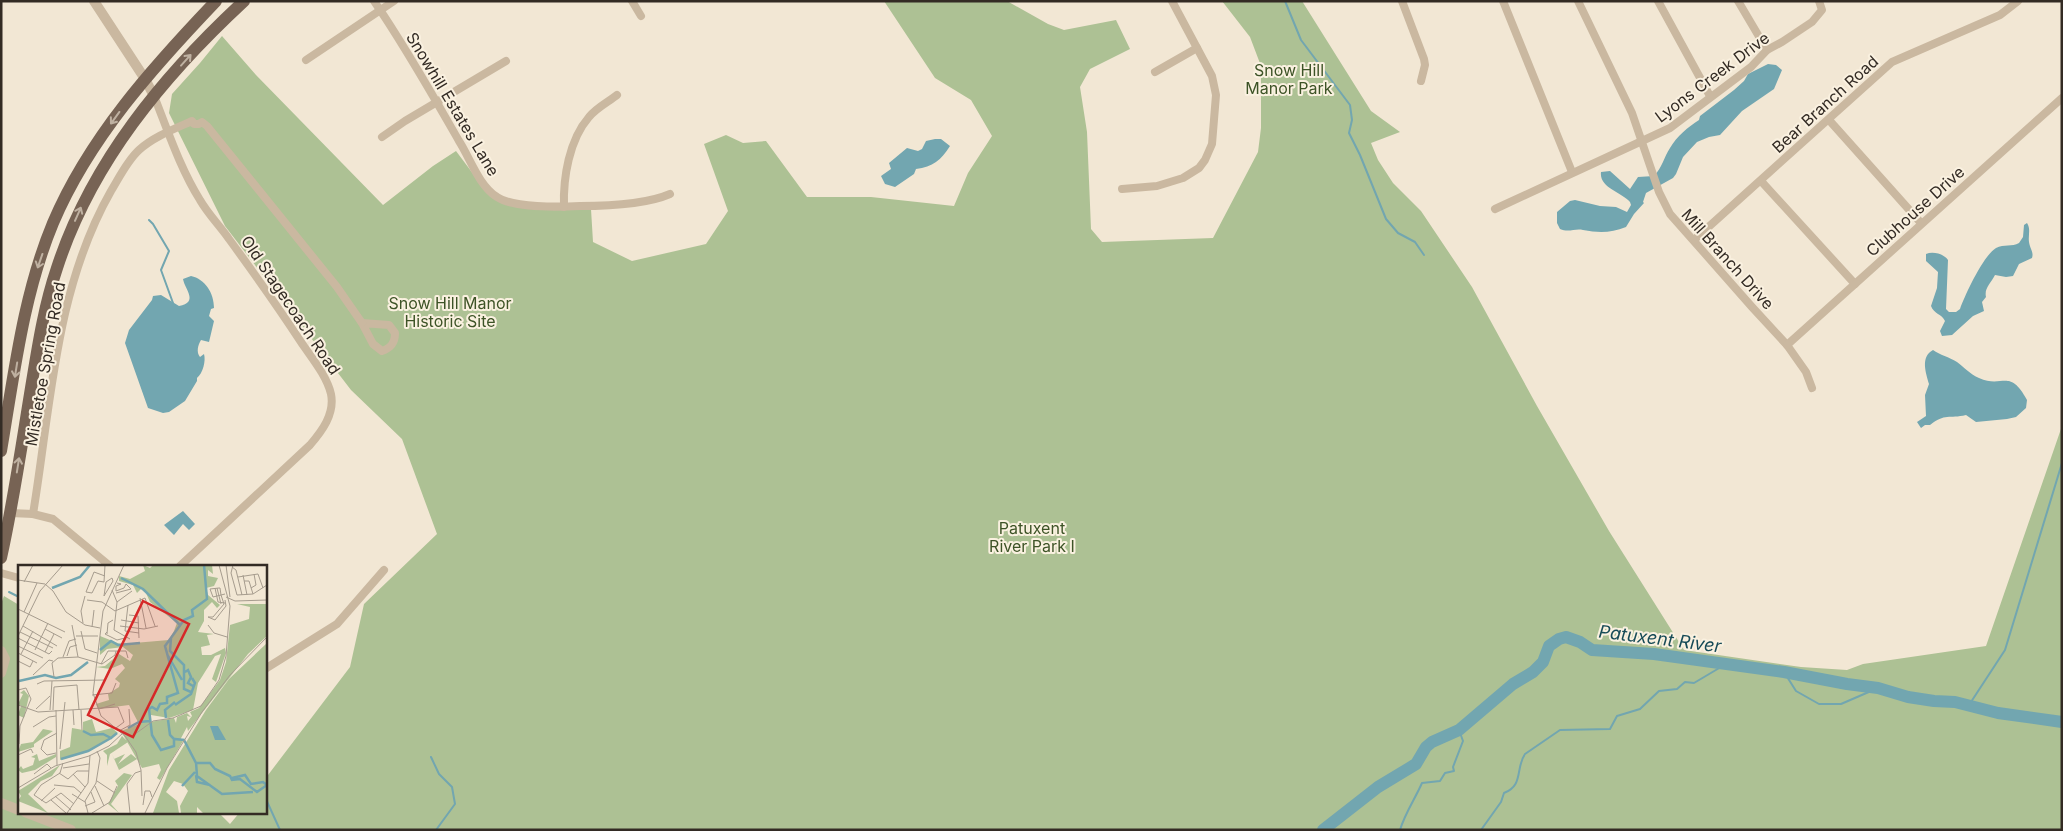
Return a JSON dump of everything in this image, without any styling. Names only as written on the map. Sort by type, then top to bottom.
[{"type":"main road","points":[[1,451],[32,284],[54,222],[88,157],[118,113],[216,1]]},
{"type":"main road","points":[[1,558],[50,293],[75,219],[110,157],[154,96],[205,38],[244,1]]},
{"type":"main road","points":[[4,436],[16,426],[24,382],[34,373]]},
{"type":"street","name":"Old Stagecoach Road","points":[[94,1],[154,96],[186,174],[200,201],[272,299],[311,357],[327,384],[332,402],[324,428],[310,445],[181,565]]},
{"type":"street","name":"Snowhill Estates Lane","points":[[374,1],[478,173],[496,197],[527,204],[564,207],[602,206],[658,200],[670,194]]},
{"type":"street","points":[[306,60],[394,1]]},
{"type":"street","points":[[632,1],[641,16]]},
{"type":"street","points":[[1122,188],[1171,183],[1192,173],[1205,160],[1212,144],[1216,95],[1212,76],[1172,1]]},
{"type":"street","points":[[1402,1],[1424,59],[1421,81]]},
{"type":"street","points":[[1503,1],[1572,172]]},
{"type":"street","name":"Mill Branch Drive","points":[[1578,1],[1632,113],[1659,192],[1670,214],[1787,345],[1806,372],[1812,388]]},
{"type":"street","points":[[1658,1],[1710,96]]},
{"type":"street","points":[[1738,1],[1766,50]]},
{"type":"street","name":"Lyons Creek Drive","points":[[1495,209],[1670,128],[1751,66],[1766,50],[1812,22],[1822,10],[1819,1]]},
{"type":"street","name":"Bear Branch Road","points":[[1694,240],[1892,62],[2000,16],[2018,1]]},
{"type":"street","points":[[1155,72],[1197,48]]},
{"type":"street","points":[[382,137],[405,120],[506,61]]},
{"type":"street","points":[[564,207],[569,159],[581,129],[589,116],[617,95]]},
{"type":"street","name":"Clubhouse Drive","points":[[1787,345],[2062,98]]},
{"type":"street","points":[[1829,120],[1921,223]]},
{"type":"street","name":"Mistletoe Spring Road","points":[[33,514],[61,331],[70,290],[80,259],[102,208],[133,157],[143,147],[192,121],[194,124],[202,122],[223,144],[337,287],[362,323]]},
{"type":"street","points":[[1761,181],[1855,284]]},
{"type":"street","points":[[362,323],[389,325],[395,332],[393,344],[390,348],[382,351],[373,344],[362,323]]},
{"type":"street","points":[[10,513],[33,514],[60,524],[109,565]]},
{"type":"street","points":[[266,668],[337,624],[384,570]]},
{"type":"street","points":[[1,573],[18,578]]},
{"type":"street","points":[[1,651],[5,659],[1,673]]},
{"type":"street","points":[[1,803],[18,810]]},
{"type":"street","points":[[31,814],[71,830]]},
{"type":"green space","name":"Patuxent River Park I","points":[[884,1],[1007,1],[1048,24],[1064,30],[1116,20],[1130,49],[1090,69],[1080,87],[1087,132],[1091,229],[1102,242],[1213,238],[1258,152],[1261,128],[1261,66],[1250,37],[1222,1],[1302,1],[1371,111],[1400,132],[1371,143],[1378,160],[1393,183],[1421,211],[1472,287],[1537,406],[1609,531],[1684,650],[1801,667],[1847,670],[1863,664],[1986,646],[2062,426],[2062,830],[1,830],[1,604],[4,596],[18,604],[18,814],[220,814],[230,824],[238,814],[266,814],[266,778],[350,667],[364,604],[437,534],[402,439],[351,390],[225,226],[169,113],[172,94],[222,36],[256,75],[383,205],[433,166],[456,151],[480,183],[509,202],[591,209],[593,242],[632,261],[706,244],[728,211],[704,144],[726,135],[743,143],[766,141],[807,197],[871,197],[954,206],[968,173],[992,136],[971,100],[935,78]]},
{"type":"water","points":[[1768,64],[1776,65],[1782,70],[1774,89],[1742,111],[1720,135],[1697,142],[1683,157],[1673,178],[1646,193],[1644,203],[1626,227],[1605,232],[1566,231],[1560,229],[1557,223],[1557,212],[1570,201],[1575,200],[1600,206],[1616,207],[1627,212],[1631,205],[1630,202],[1607,186],[1601,177],[1601,172],[1610,171],[1630,189],[1638,177],[1654,176],[1668,151],[1683,132],[1699,120],[1700,116],[1734,90],[1744,81],[1748,74]]},
{"type":"water","points":[[941,139],[950,146],[940,159],[932,165],[916,169],[914,174],[895,187],[885,184],[881,176],[891,169],[889,163],[907,148],[918,151],[922,149],[926,141]]},
{"type":"water","points":[[2027,223],[2032,258],[2019,264],[2013,276],[1995,275],[1987,288],[1986,297],[1982,302],[1984,311],[1973,316],[1952,335],[1942,336],[1940,331],[1945,321],[1931,306],[1937,288],[1938,272],[1926,261],[1926,254],[1938,254],[1948,260],[1946,309],[1949,312],[1956,312],[1960,309],[1980,267],[1991,252],[2002,246],[2019,243],[2023,237],[2024,225]]},
{"type":"water","points":[[191,276],[200,280],[208,288],[214,302],[214,308],[211,309],[209,316],[214,321],[209,342],[201,340],[198,346],[200,357],[204,354],[205,360],[204,367],[197,381],[185,401],[169,412],[163,413],[148,408],[125,343],[129,330],[153,296],[161,295],[179,306],[188,302],[190,299],[183,279]]},
{"type":"water","points":[[1933,350],[1957,362],[1979,378],[1987,381],[2010,381],[2015,384],[2027,400],[2026,408],[2016,417],[2007,419],[1976,422],[1966,415],[1940,419],[1921,428],[1917,422],[1926,416],[1925,395],[1929,384],[1925,361],[1926,357]]},
{"type":"water","points":[[183,511],[195,524],[189,530],[183,524],[174,535],[164,525]]},
{"type":"waterway","points":[[1285,1],[1301,40],[1350,105],[1352,120],[1349,133],[1386,219],[1398,233],[1415,242],[1424,255]]},
{"type":"waterway","points":[[149,220],[169,251],[161,270],[173,303]]},
{"type":"waterway","points":[[1969,705],[2005,650],[2062,463]]},
{"type":"waterway","points":[[9,592],[18,596]]},
{"type":"waterway","name":"Patuxent River","points":[[1323,830],[1378,787],[1416,764],[1426,747],[1432,742],[1459,730],[1513,684],[1533,672],[1543,662],[1549,646],[1559,639],[1566,637],[1580,642],[1592,650],[1654,654],[1784,672],[1878,688],[1908,697],[1955,702],[1998,713],[2062,722]]},
{"type":"waterway","points":[[1481,830],[1501,802],[1504,793],[1510,790],[1517,781],[1525,754],[1560,730],[1610,729],[1617,716],[1640,709],[1659,691],[1677,689],[1685,682],[1694,683],[1726,664]]},
{"type":"waterway","points":[[1784,672],[1796,691],[1819,704],[1841,704],[1878,688]]},
{"type":"waterway","points":[[1400,830],[1422,783],[1440,781],[1445,773],[1454,771],[1453,767],[1463,741],[1459,730]]},
{"type":"waterway","points":[[431,757],[439,774],[452,787],[455,804],[436,830]]},
{"type":"waterway","points":[[266,799],[280,830]]},
{"type":"park label","name":"Snow Hill Manor Park","points":[[1289,79]]},
{"type":"park label","name":"Snow Hill Manor Historic Site","points":[[450,312]]}]
